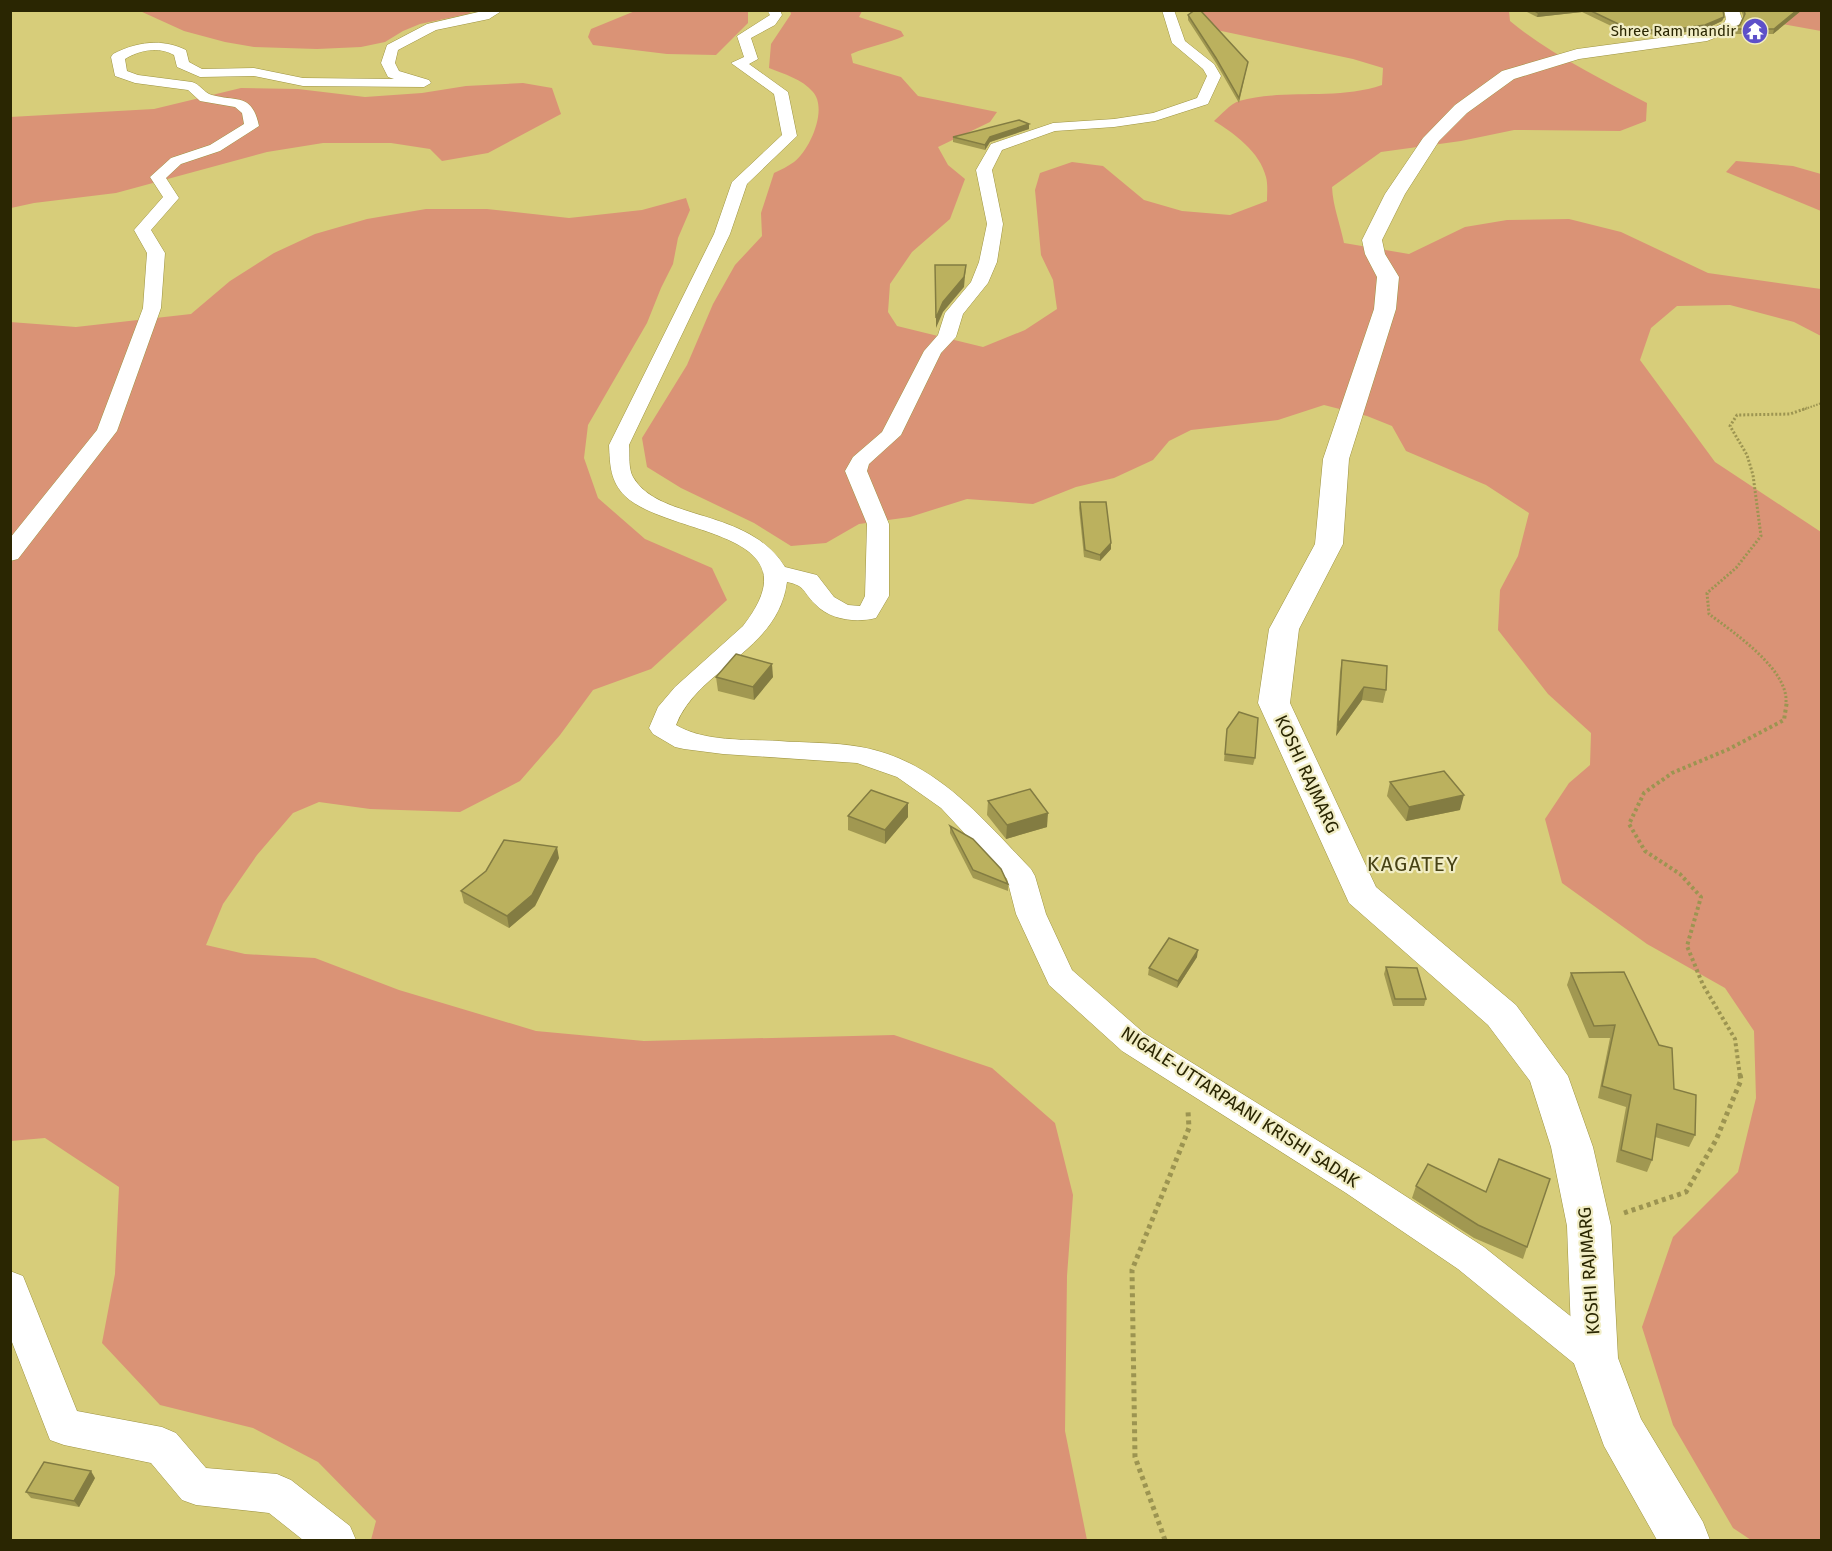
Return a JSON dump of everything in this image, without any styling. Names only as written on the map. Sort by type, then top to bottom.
[{"type":"main road","name":"KOSHI RAJMARG","points":[[1685,1540],[1621,1430],[1595,1359],[1590,1226],[1572,1147],[1548,1076],[1502,1015],[1362,894],[1274,703],[1284,629],[1329,544],[1336,459],[1384,309],[1388,277],[1375,254],[1372,240],[1395,194],[1432,138],[1461,109],[1509,75],[1577,54],[1707,36],[1731,26],[1734,19],[1731,10]]},
{"type":"street","points":[[10,554],[107,431],[152,308],[156,253],[142,230],[171,198],[158,177],[176,161],[215,148],[252,126],[249,111],[238,103],[205,98],[192,86],[135,79],[120,73],[118,57],[125,53],[162,44],[171,46],[182,53],[182,64],[200,73],[254,72],[313,83],[424,83],[393,74],[388,63],[392,48],[432,27],[484,16],[494,12],[493,10]]},
{"type":"street","points":[[773,10],[776,15],[770,22],[744,36],[751,59],[738,63],[781,92],[790,136],[740,182],[722,234],[619,445],[622,476],[636,495],[660,508],[716,525],[746,540],[765,555],[776,572],[809,580],[820,599],[828,606],[856,614],[868,613],[877,596],[878,524],[856,471],[860,461],[891,435],[933,351],[947,337],[954,313],[978,283],[988,262],[995,224],[984,170],[996,147],[1053,127],[1114,123],[1155,117],[1203,101],[1214,76],[1209,67],[1179,43],[1168,10]]},
{"type":"street","name":"NIGALE-UTTARPAANI KRISHI SADAK","points":[[776,572],[777,591],[763,619],[671,708],[662,728],[684,741],[723,746],[860,755],[907,771],[951,802],[1021,876],[1031,914],[1060,977],[1133,1042],[1358,1183],[1471,1258],[1595,1359]]},
{"type":"street","points":[[10,1287],[64,1427],[162,1446],[196,1486],[277,1494],[335,1540]]},
{"type":"path","points":[[1590,1226],[1686,1191],[1716,1140],[1741,1080],[1735,1039],[1703,985],[1687,946],[1701,897],[1680,874],[1645,851],[1629,824],[1644,794],[1672,773],[1730,749],[1784,720],[1786,692],[1770,668],[1741,639],[1709,614],[1707,592],[1737,568],[1761,536],[1753,475],[1747,455],[1730,426],[1737,415],[1790,414],[1821,403]]},
{"type":"path","points":[[1165,1540],[1135,1457],[1132,1270],[1189,1128],[1188,1108]]},
{"type":"shaded area","points":[[140,11],[472,11],[468,14],[420,24],[385,42],[361,47],[317,49],[254,47],[225,42],[184,31]]},
{"type":"shaded area","points":[[635,11],[748,11],[748,23],[716,55],[667,54],[593,45],[588,37],[591,29]]},
{"type":"shaded area","points":[[790,11],[862,11],[859,17],[901,31],[904,36],[851,54],[853,63],[901,77],[918,96],[997,112],[990,122],[938,147],[948,165],[965,179],[950,219],[912,252],[890,284],[888,312],[897,326],[983,347],[1025,330],[1057,309],[1053,280],[1041,255],[1035,190],[1040,173],[1072,162],[1103,166],[1144,200],[1182,211],[1230,215],[1267,201],[1267,180],[1263,168],[1252,151],[1238,137],[1214,121],[1229,107],[1236,102],[1257,97],[1328,94],[1364,90],[1382,85],[1383,68],[1353,59],[1212,29],[1195,20],[1190,11],[1509,11],[1510,21],[1541,44],[1647,103],[1646,121],[1620,131],[1514,130],[1461,141],[1381,152],[1332,187],[1344,243],[1409,254],[1465,227],[1507,220],[1569,219],[1621,232],[1708,273],[1821,289],[1821,336],[1794,322],[1730,305],[1677,306],[1651,328],[1640,360],[1715,462],[1821,532],[1821,1540],[1751,1540],[1733,1528],[1673,1425],[1642,1327],[1673,1237],[1738,1172],[1756,1098],[1754,1031],[1725,988],[1647,944],[1562,883],[1545,819],[1569,783],[1590,765],[1591,733],[1548,694],[1498,630],[1500,590],[1518,556],[1529,513],[1486,485],[1406,451],[1392,426],[1367,416],[1324,405],[1278,420],[1191,430],[1169,441],[1153,460],[1114,478],[1076,487],[1033,504],[967,499],[910,517],[859,524],[826,543],[791,546],[754,523],[681,488],[647,467],[642,438],[687,365],[713,304],[735,265],[762,236],[761,213],[774,173],[800,156],[815,129],[819,108],[813,92],[798,80],[769,68],[771,44],[791,14]]},
{"type":"shaded area","points":[[1744,11],[1821,11],[1821,31],[1776,23]]},
{"type":"shaded area","points":[[523,83],[552,88],[561,114],[488,153],[442,161],[430,149],[391,143],[323,143],[267,152],[116,193],[11,208],[10,117],[154,109],[241,88],[298,89],[365,97],[422,93],[466,86]]},
{"type":"shaded area","points":[[1736,161],[1793,166],[1821,174],[1821,211],[1726,172]]},
{"type":"shaded area","points":[[686,198],[690,210],[678,238],[673,264],[647,323],[588,425],[584,458],[598,498],[645,539],[712,568],[727,600],[651,669],[593,690],[560,735],[520,781],[460,812],[370,809],[319,802],[293,813],[257,855],[223,904],[206,945],[245,954],[315,958],[399,990],[536,1031],[644,1041],[894,1035],[992,1068],[1055,1123],[1073,1195],[1067,1276],[1065,1431],[1087,1540],[371,1540],[376,1521],[318,1462],[253,1428],[160,1405],[102,1343],[115,1274],[119,1187],[45,1138],[11,1141],[10,322],[76,327],[191,314],[230,281],[274,253],[315,234],[367,219],[426,209],[487,209],[569,218],[642,210]]},
{"type":"building","points":[[1195,10],[1200,10],[1248,62],[1239,98],[1188,15]]},
{"type":"building","points":[[1533,10],[1559,10],[1538,13]]},
{"type":"building","points":[[1589,10],[1723,10],[1724,17],[1705,25],[1670,30],[1631,30]]},
{"type":"building","points":[[1744,10],[1797,10],[1774,29],[1732,29],[1740,25],[1745,14]]},
{"type":"building","points":[[1019,120],[1029,124],[990,137],[985,145],[953,137]]},
{"type":"building","points":[[935,265],[966,265],[964,277],[943,302],[936,318]]},
{"type":"building","points":[[1080,502],[1106,502],[1111,543],[1100,555],[1085,550]]},
{"type":"building","points":[[736,654],[772,664],[753,687],[716,677]]},
{"type":"building","points":[[1342,660],[1387,666],[1386,690],[1364,687],[1338,724]]},
{"type":"building","points":[[1239,712],[1258,718],[1255,758],[1225,754],[1227,729]]},
{"type":"building","points":[[1444,771],[1464,795],[1409,807],[1390,782]]},
{"type":"building","points":[[1030,789],[1048,813],[1007,825],[988,801]]},
{"type":"building","points":[[871,790],[908,803],[885,830],[848,816]]},
{"type":"building","points":[[950,826],[973,839],[1001,869],[1008,884],[973,870]]},
{"type":"building","points":[[504,840],[557,847],[532,895],[507,916],[461,891],[486,871]]},
{"type":"building","points":[[1169,938],[1198,950],[1178,981],[1149,968]]},
{"type":"building","points":[[1386,967],[1417,968],[1426,999],[1395,999]]},
{"type":"building","points":[[1624,972],[1659,1045],[1672,1048],[1674,1089],[1696,1095],[1695,1135],[1657,1124],[1652,1160],[1621,1150],[1631,1095],[1602,1086],[1615,1025],[1594,1026],[1571,973]]},
{"type":"building","points":[[1499,1159],[1550,1179],[1527,1247],[1478,1225],[1416,1186],[1428,1164],[1486,1192]]},
{"type":"building","points":[[44,1462],[91,1471],[74,1501],[26,1492]]},
{"type":"place","name":"Shree Ram mandir","points":[[1755,31]]},
{"type":"district","name":"KAGATEY","points":[[1413,864]]}]
